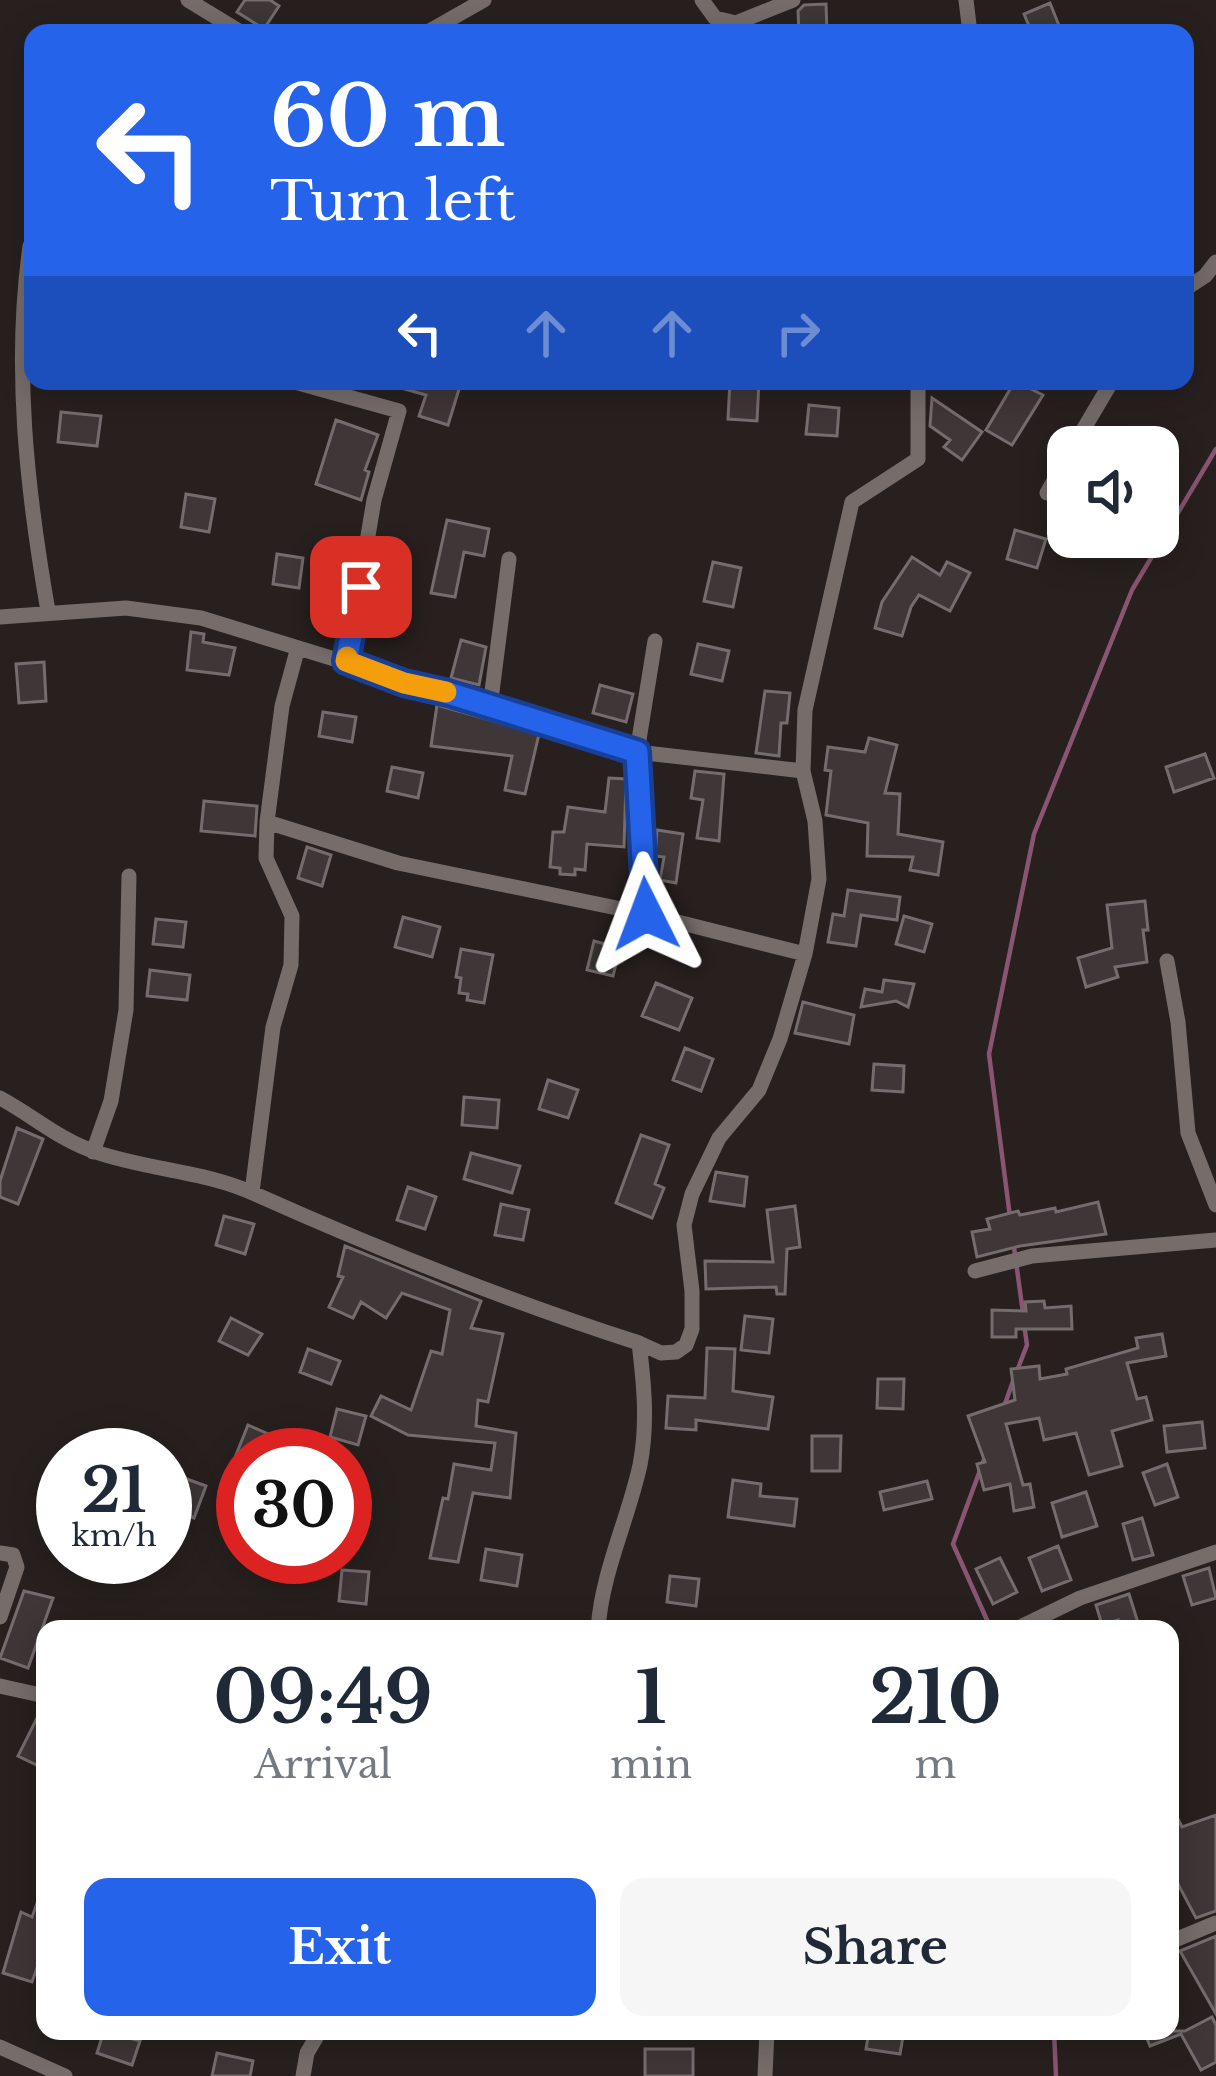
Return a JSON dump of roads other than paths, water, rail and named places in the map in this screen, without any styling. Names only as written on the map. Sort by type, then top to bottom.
[{"type":"street","points":[[188,0],[227,24]]},
{"type":"street","points":[[702,0],[715,18],[736,22],[793,0]]},
{"type":"street","points":[[441,24],[478,2]]},
{"type":"street","points":[[1194,283],[1216,262]]},
{"type":"street","points":[[24,287],[20,364],[34,532],[48,610]]},
{"type":"street","points":[[323,390],[399,411],[374,500],[346,661]]},
{"type":"street","points":[[0,1098],[93,1152],[252,1192],[318,1224],[384,1246],[517,1304],[661,1353],[676,1352],[686,1345],[692,1330],[692,1291],[684,1225],[692,1194],[719,1138],[759,1090],[805,954],[819,879],[815,821],[802,771],[805,710],[853,502],[918,459],[918,390]]},
{"type":"street","points":[[1085,426],[1107,390]]},
{"type":"street","points":[[490,707],[509,559]]},
{"type":"street","points":[[0,617],[126,608],[201,619],[637,752],[802,771]]},
{"type":"street","points":[[646,914],[637,752],[656,641]]},
{"type":"street","points":[[252,1192],[273,1027],[290,965],[292,916],[266,858],[282,706],[297,651]]},
{"type":"street","points":[[267,822],[419,868],[646,914],[805,954]]},
{"type":"street","points":[[93,1152],[110,1101],[126,1010],[129,876]]},
{"type":"street","points":[[1167,961],[1188,1133],[1216,1205]]},
{"type":"street","points":[[975,1271],[1032,1256],[1216,1240]]},
{"type":"street","points":[[599,1620],[604,1584],[640,1465],[645,1400],[639,1343]]},
{"type":"street","points":[[1035,1620],[1080,1598],[1216,1552]]},
{"type":"street","points":[[0,1553],[13,1555],[17,1567],[0,1617]]},
{"type":"street","points":[[0,1686],[36,1694]]},
{"type":"street","points":[[1179,1938],[1216,1923]]},
{"type":"street","points":[[303,2076],[315,2040]]},
{"type":"street","points":[[765,2076],[767,2040]]},
{"type":"street","points":[[0,2047],[65,2076]]},
{"type":"waterway","points":[[1010,1217],[989,1054],[1034,834],[1132,590],[1216,449]]},
{"type":"waterway","points":[[1014,1247],[1023,1313]]},
{"type":"waterway","points":[[1017,1371],[1027,1345],[1024,1324]]},
{"type":"waterway","points":[[1005,1404],[1013,1381]]},
{"type":"waterway","points":[[986,1454],[953,1544],[987,1620]]},
{"type":"waterway","points":[[1054,2040],[1056,2076]]}]
